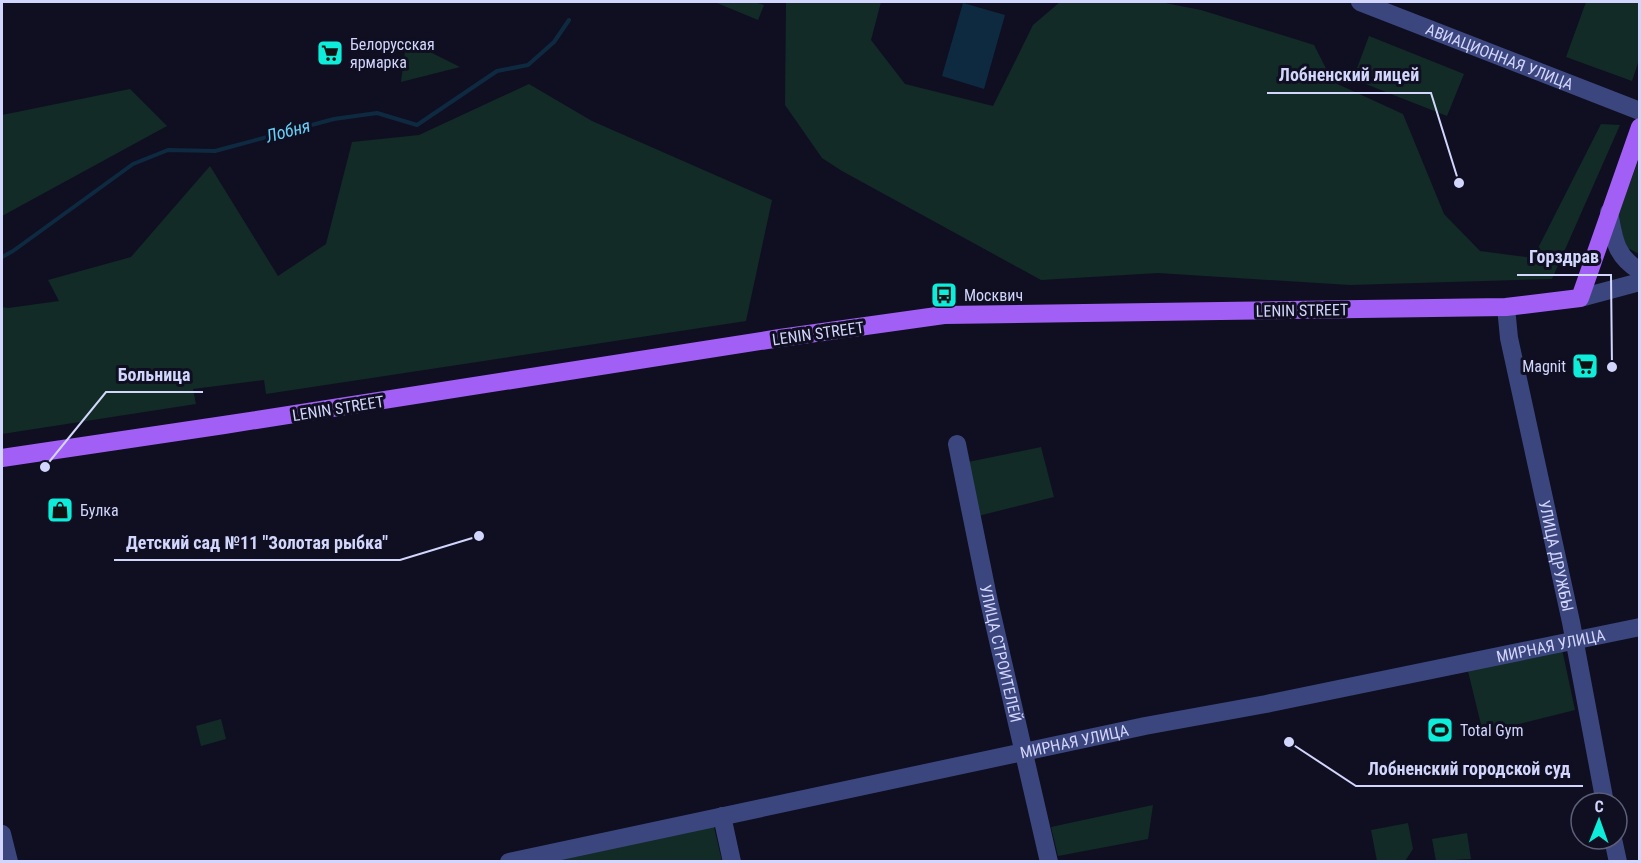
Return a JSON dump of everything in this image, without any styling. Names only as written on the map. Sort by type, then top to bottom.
[{"type":"main road","points":[[1580,298],[1640,127]]},
{"type":"main road","name":"LENIN STREET","points":[[2,458],[780,338],[944,315],[1506,308],[1580,298]]},
{"type":"street","name":"АВИАЦИОННАЯ УЛИЦА","points":[[1360,2],[1640,111]]},
{"type":"street","points":[[1610,212],[1614,240],[1626,262],[1640,271]]},
{"type":"street","name":"LENIN STREET","points":[[1580,298],[1640,282]]},
{"type":"street","name":"УЛИЦА ДРУЖБЫ","points":[[1506,308],[1507,327],[1575,639],[1603,791]]},
{"type":"street","name":"УЛИЦА СТРОИТЕЛЕЙ","points":[[957,444],[988,597],[1049,861]]},
{"type":"street","name":"МИРНАЯ УЛИЦА","points":[[509,861],[1024,752],[1640,627]]},
{"type":"street","points":[[722,816],[732,861]]},
{"type":"street","points":[[2,834],[9,861]]},
{"type":"green space","points":[[718,2],[754,2],[764,5],[758,20]]},
{"type":"green space","points":[[786,2],[881,2],[871,40],[905,84],[993,106],[1033,25],[1060,2],[1160,2],[1201,10],[1314,45],[1333,82],[1403,114],[1444,214],[1480,251],[1533,258],[1601,124],[1620,125],[1552,279],[1350,285],[1158,273],[1041,280],[822,158],[785,105]]},
{"type":"green space","points":[[1586,2],[1639,2],[1639,60],[1632,81],[1566,57]]},
{"type":"green space","points":[[1369,36],[1464,74],[1447,116],[1353,79]]},
{"type":"green space","points":[[428,51],[460,67],[401,82],[405,52]]},
{"type":"green space","points":[[529,84],[592,121],[772,200],[746,321],[266,394],[264,380],[193,389],[196,404],[2,434],[2,307],[59,301],[48,280],[131,257],[210,166],[278,276],[326,244],[352,142],[419,135]]},
{"type":"green space","points":[[130,89],[167,126],[2,216],[2,115]]},
{"type":"green space","points":[[1639,159],[1639,254],[1626,247],[1617,217]]},
{"type":"green space","points":[[1041,447],[1054,497],[978,516],[968,462]]},
{"type":"green space","points":[[1562,649],[1575,710],[1483,733],[1467,667]]},
{"type":"green space","points":[[221,719],[226,739],[201,746],[196,726]]},
{"type":"green space","points":[[1153,805],[1148,839],[1058,856],[1051,827]]},
{"type":"green space","points":[[713,823],[722,861],[541,862]]},
{"type":"green space","points":[[1408,823],[1413,849],[1405,861],[1377,861],[1371,830]]},
{"type":"green space","points":[[1467,833],[1471,859],[1436,861],[1432,839]]},
{"type":"water","points":[[963,3],[1005,15],[984,89],[942,76]]},
{"type":"waterway","name":"Лобня","points":[[2,257],[133,164],[168,150],[215,151],[334,119],[377,113],[417,125],[497,71],[528,65],[554,42],[569,20]]},
{"type":"place","name":"Белорусская ярмарка","points":[[330,53]]},
{"type":"place","name":"Лобненский лицей","points":[[1459,183]]},
{"type":"place","name":"Москвич","points":[[944,295]]},
{"type":"place","name":"Magnit","points":[[1585,366]]},
{"type":"place","name":"Горздрав","points":[[1612,367]]},
{"type":"place","name":"Больница","points":[[45,467]]},
{"type":"place","name":"Булка","points":[[60,510]]},
{"type":"place","name":"Детский сад №11 \"Золотая рыбка\"","points":[[479,536]]},
{"type":"place","name":"Total Gym","points":[[1440,730]]},
{"type":"place","name":"Лобненский городской суд","points":[[1289,742]]}]
